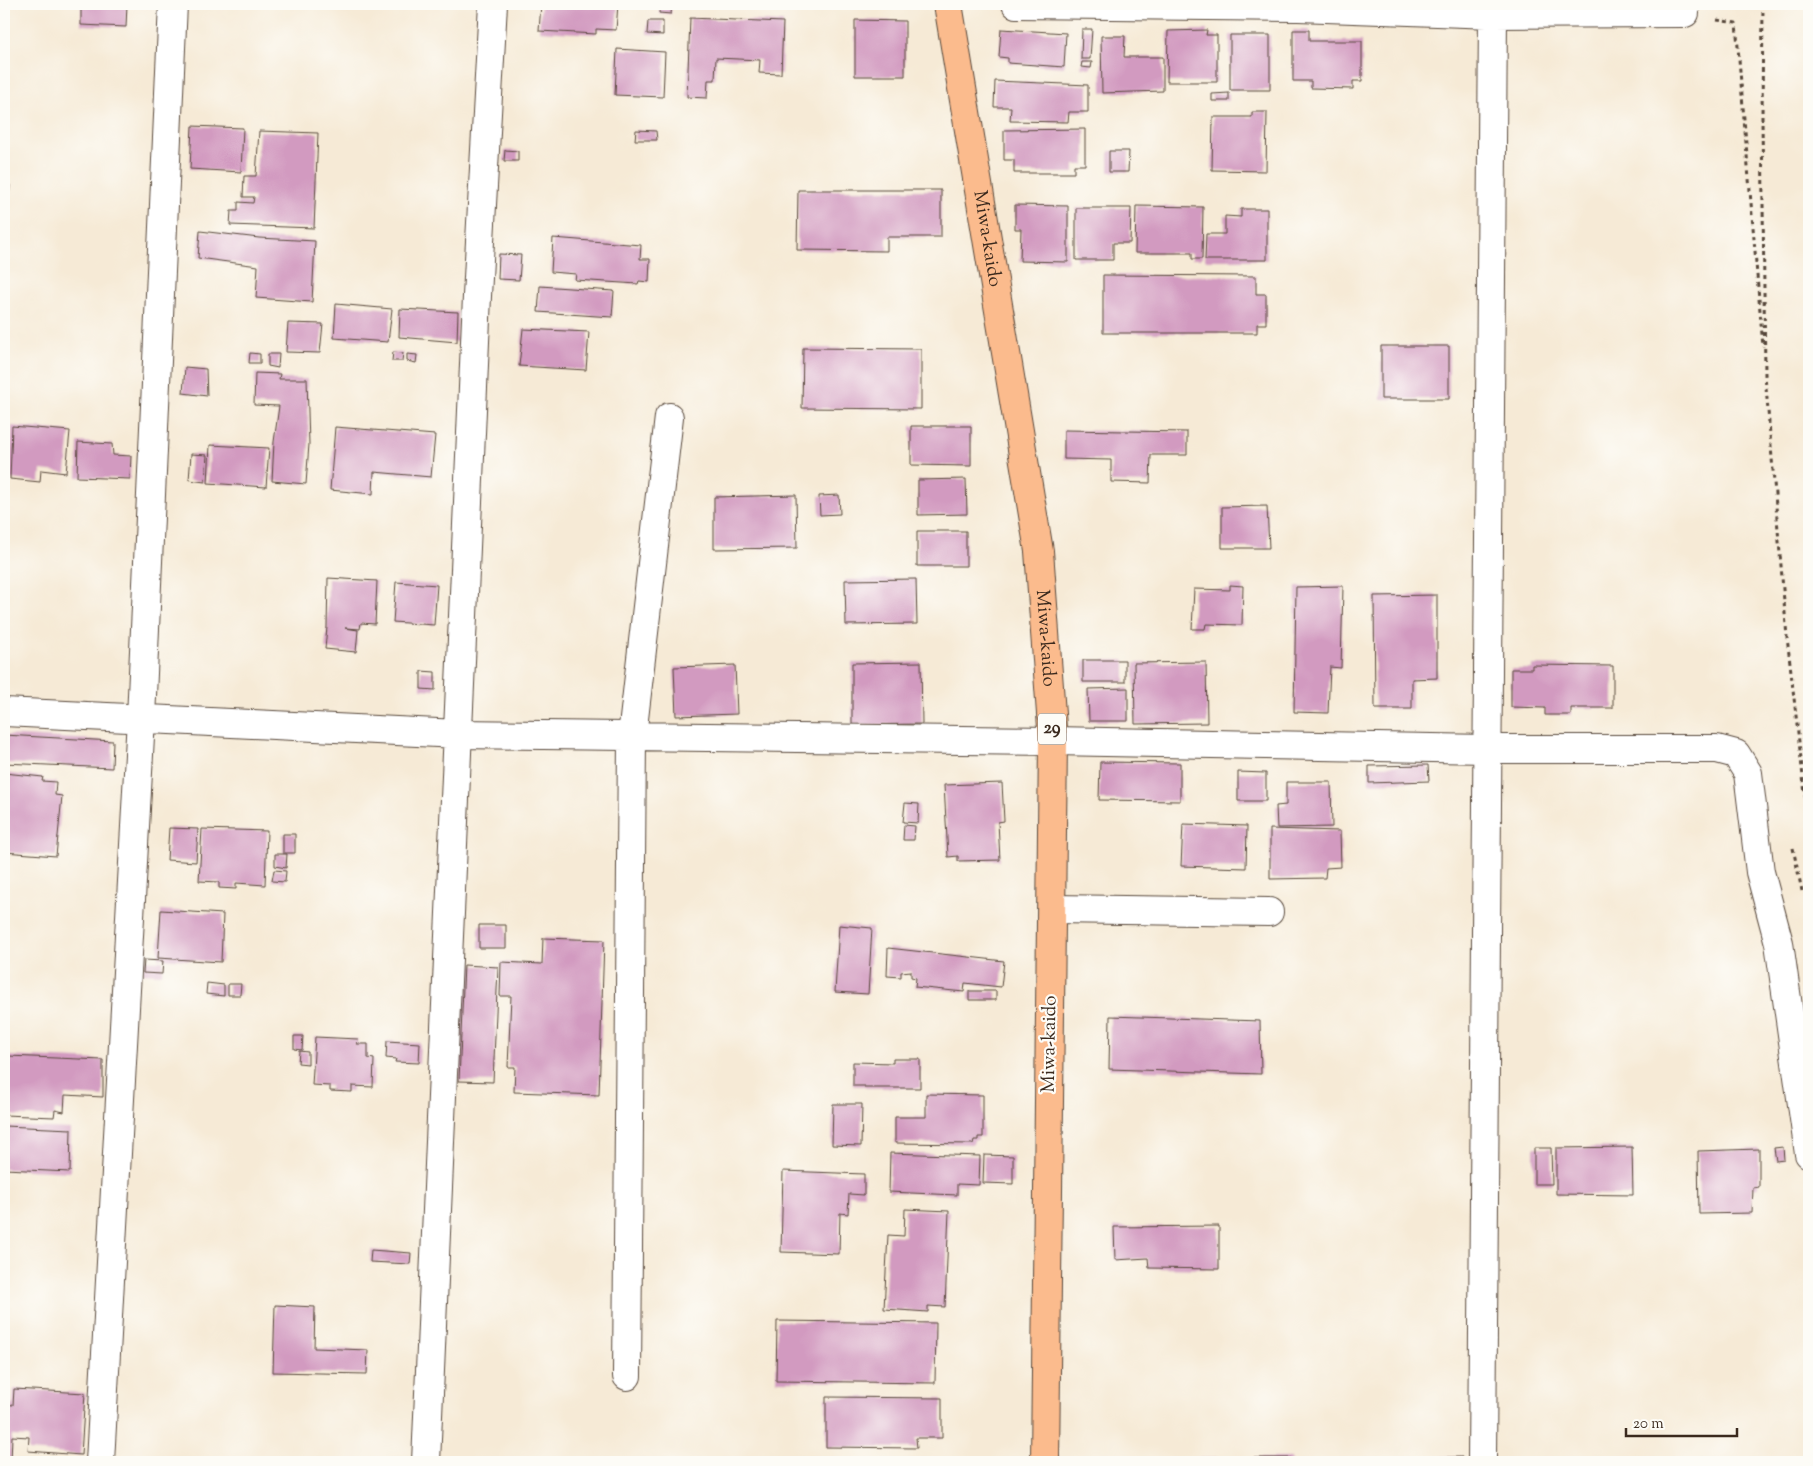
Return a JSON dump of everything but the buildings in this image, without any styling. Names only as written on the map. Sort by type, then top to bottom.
[{"type":"main road","name":"Miwa-kaido","points":[[948,4],[1038,551],[1053,741],[1045,1462]]},
{"type":"street","points":[[100,1462],[141,718],[174,4]]},
{"type":"street","points":[[426,1462],[476,296],[493,4]]},
{"type":"street","points":[[1016,4],[1298,5],[1493,14],[1592,9],[1684,13]]},
{"type":"street","points":[[1482,1462],[1493,14]]},
{"type":"street","points":[[627,1376],[632,736],[669,417]]},
{"type":"street","points":[[4,712],[458,734],[1053,741],[1488,749],[1717,749],[1736,754],[1748,773],[1760,872],[1778,943],[1809,1154]]},
{"type":"street","points":[[1052,909],[1269,912]]},
{"type":"path","points":[[1763,4],[1762,118],[1765,375]]},
{"type":"path","points":[[1684,13],[1736,23],[1787,637],[1809,829]]}]
